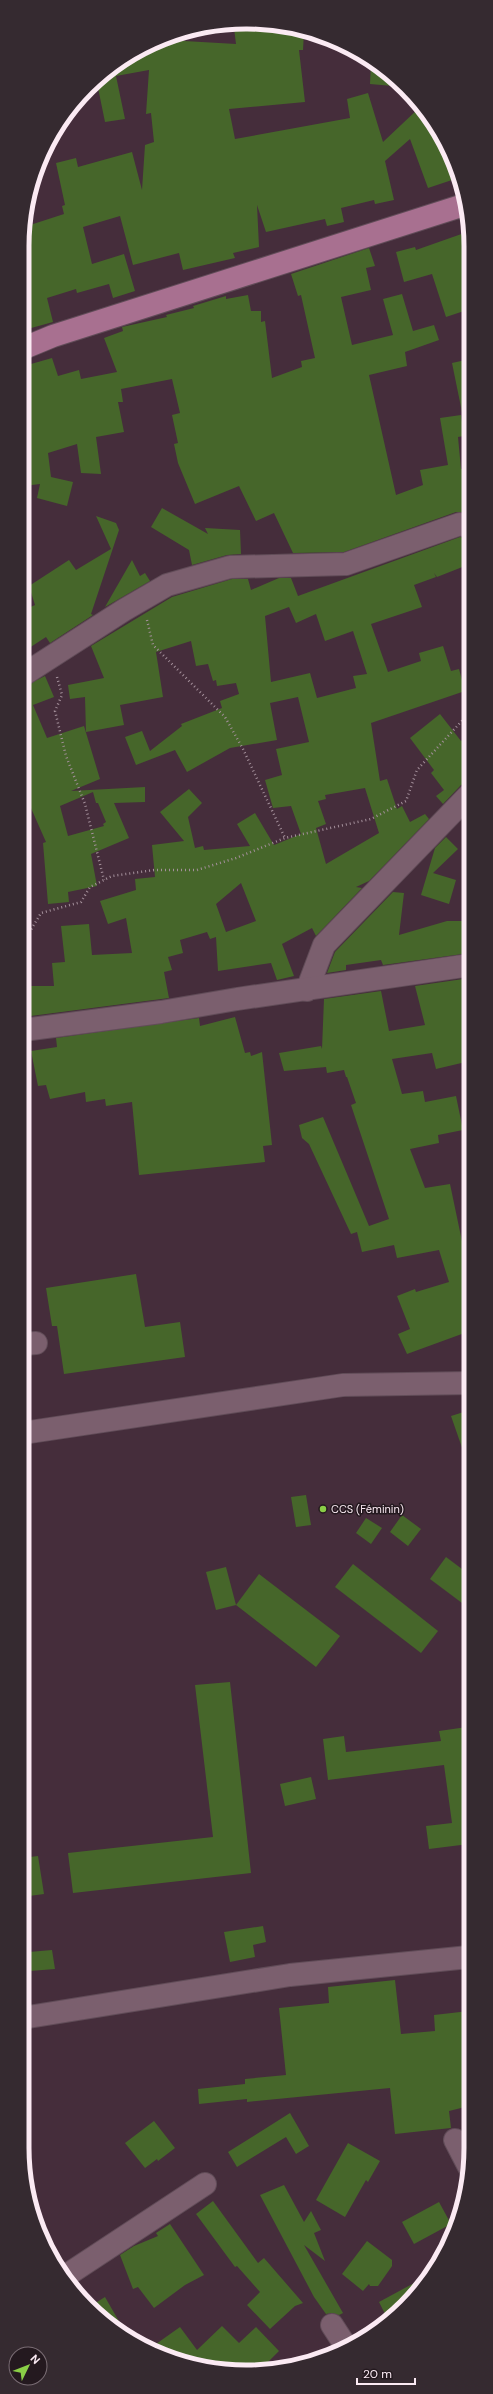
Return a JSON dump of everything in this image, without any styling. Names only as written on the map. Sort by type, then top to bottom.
[{"type":"main road","points":[[29,346],[53,336],[460,206]]},
{"type":"street","points":[[29,672],[142,600],[167,586],[230,567],[346,564],[460,524],[464,525]]},
{"type":"street","points":[[308,990],[324,944],[464,800]]},
{"type":"street","points":[[29,1029],[161,1012],[237,999],[464,967]]},
{"type":"street","points":[[29,1432],[343,1384],[464,1383]]},
{"type":"street","points":[[29,2017],[290,1975],[464,1958]]},
{"type":"street","points":[[455,2140],[464,2157]]},
{"type":"street","points":[[70,2273],[205,2184]]},
{"type":"street","points":[[332,2325],[344,2343]]},
{"type":"path","points":[[142,600],[153,645],[225,717],[243,749],[285,838]]},
{"type":"path","points":[[52,657],[62,696],[55,712],[66,756],[85,804],[104,880]]},
{"type":"path","points":[[29,933],[41,914],[81,902],[90,887],[112,876],[154,870],[197,870],[236,858],[285,838],[371,819],[406,800],[417,770],[464,719]]},
{"type":"building","points":[[234,29],[261,29],[304,36],[303,50],[299,50],[305,102],[229,109],[235,139],[350,118],[347,99],[368,93],[383,142],[416,111],[442,150],[453,180],[428,188],[410,139],[385,161],[394,200],[375,204],[374,200],[341,208],[344,222],[327,226],[325,219],[266,232],[257,205],[259,247],[233,253],[235,258],[183,270],[179,253],[133,265],[120,216],[83,227],[92,264],[124,254],[135,291],[113,298],[109,284],[77,293],[76,289],[47,298],[53,322],[29,329],[30,225],[64,214],[62,206],[65,205],[56,163],[76,158],[78,167],[132,152],[142,190],[145,145],[154,142],[151,113],[146,114],[149,70],[116,76],[125,119],[105,122],[98,88],[114,74],[138,58],[150,51],[178,41],[236,44]]},
{"type":"building","points":[[371,68],[393,86],[370,84]]},
{"type":"building","points":[[464,233],[464,295],[462,295],[464,301],[464,311],[446,317],[432,274],[404,282],[396,252],[415,247],[416,250]]},
{"type":"building","points":[[369,248],[375,266],[366,268],[371,290],[341,297],[352,345],[393,335],[383,299],[402,294],[413,331],[434,325],[439,340],[405,352],[407,366],[369,375],[396,495],[423,485],[420,470],[448,465],[440,418],[461,415],[464,436],[458,437],[461,469],[464,468],[464,513],[456,512],[344,552],[293,553],[274,513],[256,521],[239,486],[195,504],[178,463],[174,444],[178,443],[172,415],[180,413],[172,379],[121,389],[123,402],[118,402],[124,432],[96,437],[101,474],[81,473],[77,444],[48,453],[51,477],[73,482],[67,506],[37,498],[40,484],[29,485],[29,365],[52,358],[58,376],[79,370],[81,379],[117,372],[104,338],[123,331],[122,327],[167,317],[166,315],[194,308],[193,306],[226,296],[226,299],[248,295],[251,311],[261,311],[261,322],[265,321],[272,378],[302,367],[301,361],[315,358],[301,295],[298,296],[291,274]]},
{"type":"building","points":[[464,360],[464,417],[463,417],[452,363]]},
{"type":"building","points":[[162,508],[208,534],[205,528],[240,530],[241,554],[227,555],[192,565],[189,550],[151,527]]},
{"type":"building","points":[[96,516],[116,523],[119,530],[91,614],[93,615],[50,643],[46,637],[29,648],[29,608],[35,605],[29,586],[69,560],[76,570],[111,549]]},
{"type":"building","points":[[460,537],[464,538],[464,566],[437,577],[434,573],[436,577],[414,585],[422,607],[371,624],[388,672],[421,661],[419,653],[443,646],[451,671],[459,669],[464,691],[371,723],[380,781],[387,779],[397,809],[402,806],[410,822],[425,814],[429,819],[369,881],[356,887],[362,888],[316,936],[312,928],[282,944],[294,976],[277,980],[271,963],[218,971],[216,937],[210,939],[207,932],[180,940],[183,953],[168,957],[172,970],[164,972],[169,998],[29,1016],[29,986],[54,986],[52,963],[65,962],[61,926],[89,924],[92,955],[132,953],[126,918],[108,924],[100,901],[136,890],[135,879],[155,877],[152,845],[184,841],[160,812],[189,789],[202,803],[188,817],[195,848],[203,846],[204,850],[250,846],[237,824],[255,813],[274,845],[301,834],[291,806],[273,808],[265,780],[282,775],[276,749],[309,742],[298,697],[270,703],[277,740],[230,748],[187,772],[175,750],[136,765],[125,737],[142,731],[150,751],[182,726],[181,724],[222,708],[220,701],[239,694],[236,683],[217,686],[216,680],[213,681],[208,664],[196,666],[191,641],[156,652],[163,697],[120,705],[124,725],[86,732],[85,697],[70,699],[68,685],[104,678],[91,646],[172,597],[232,579],[248,579],[251,590],[279,578],[291,578],[298,596]],"holes":[[[289,607],[296,623],[316,614],[325,641],[353,631],[367,674],[353,676],[356,688],[317,698],[310,673],[271,682],[265,616]],[[365,788],[379,833],[326,864],[316,828],[326,824],[318,801],[326,799],[325,795]],[[241,883],[256,921],[226,932],[216,904]]]},
{"type":"building","points":[[132,560],[140,576],[145,573],[150,581],[105,607]]},
{"type":"building","points":[[45,676],[54,697],[33,705],[47,738],[84,726],[100,779],[71,791],[145,787],[145,802],[114,803],[129,838],[91,854],[97,886],[68,892],[69,902],[48,904],[43,843],[46,842],[29,804],[29,684]],"holes":[[[93,792],[96,803],[98,803],[106,822],[103,824],[104,826],[68,836],[60,806]]]},
{"type":"building","points":[[440,714],[461,741],[464,738],[464,784],[461,785],[443,804],[436,796],[444,790],[431,773],[434,770],[410,738]]},
{"type":"building","points":[[446,837],[458,849],[433,873],[456,880],[449,904],[421,895],[435,848]]},
{"type":"building","points":[[393,892],[404,893],[399,935],[447,921],[464,921],[464,954],[383,965],[381,960],[346,965],[346,970],[327,973],[335,952]]},
{"type":"building","points":[[464,979],[464,1062],[436,1069],[432,1053],[392,1059],[402,1094],[423,1091],[425,1102],[456,1096],[463,1130],[438,1135],[439,1143],[410,1149],[425,1188],[450,1184],[464,1246],[464,1333],[407,1354],[398,1334],[410,1329],[397,1296],[415,1289],[416,1292],[449,1282],[439,1250],[397,1258],[394,1245],[362,1252],[357,1232],[351,1234],[309,1144],[302,1138],[299,1125],[323,1117],[369,1226],[389,1219],[351,1105],[356,1103],[347,1077],[344,1070],[327,1073],[326,1067],[284,1071],[279,1053],[321,1046],[322,1049],[324,999],[381,991],[389,1031],[425,1025],[415,986]]},
{"type":"building","points":[[235,1017],[245,1053],[250,1052],[251,1056],[262,1052],[272,1145],[263,1146],[265,1162],[139,1175],[132,1102],[106,1106],[105,1099],[86,1102],[85,1092],[50,1099],[46,1085],[38,1086],[31,1051],[57,1047],[56,1038],[199,1018],[200,1026]]},
{"type":"building","points":[[136,1274],[145,1327],[180,1322],[185,1357],[64,1374],[57,1326],[52,1326],[46,1288]]},
{"type":"building","points":[[464,1412],[464,1453],[451,1416]]},
{"type":"building","points":[[306,1495],[311,1525],[296,1527],[291,1497]]},
{"type":"building","points":[[402,1515],[421,1529],[408,1546],[390,1532]]},
{"type":"building","points":[[366,1518],[382,1528],[371,1544],[356,1533]]},
{"type":"building","points":[[446,1557],[464,1570],[464,1604],[430,1579]]},
{"type":"building","points":[[353,1564],[438,1631],[421,1653],[335,1587]]},
{"type":"building","points":[[226,1567],[236,1605],[216,1610],[206,1572]]},
{"type":"building","points":[[259,1574],[340,1636],[316,1667],[236,1605]]},
{"type":"building","points":[[230,1682],[251,1873],[73,1893],[68,1853],[213,1837],[195,1685]]},
{"type":"building","points":[[464,1727],[464,1845],[429,1849],[426,1826],[452,1823],[444,1765],[328,1780],[323,1739],[344,1736],[346,1752],[441,1741],[439,1731]]},
{"type":"building","points":[[311,1777],[316,1799],[285,1806],[280,1784]]},
{"type":"building","points":[[38,1856],[44,1894],[29,1896],[29,1857]]},
{"type":"building","points":[[263,1926],[266,1942],[253,1945],[255,1957],[230,1962],[224,1932]]},
{"type":"building","points":[[52,1950],[55,1969],[30,1971],[29,1952]]},
{"type":"building","points":[[395,1980],[401,2034],[435,2031],[434,2015],[464,2012],[464,2107],[449,2111],[451,2128],[395,2134],[390,2088],[247,2102],[247,2099],[199,2104],[198,2089],[245,2084],[245,2079],[286,2075],[279,2008],[329,2003],[328,1987]]},
{"type":"building","points":[[290,2113],[309,2146],[296,2154],[286,2137],[237,2167],[228,2152]]},
{"type":"building","points":[[154,2121],[175,2148],[158,2161],[157,2159],[145,2168],[125,2143]]},
{"type":"building","points":[[348,2143],[380,2161],[368,2182],[366,2180],[345,2217],[316,2200]]},
{"type":"building","points":[[284,2185],[304,2222],[311,2211],[321,2230],[314,2233],[325,2261],[304,2245],[343,2313],[339,2315],[332,2313],[326,2314],[314,2297],[260,2195]]},
{"type":"building","points":[[213,2201],[258,2263],[264,2258],[303,2303],[295,2306],[270,2329],[247,2305],[260,2292],[237,2266],[235,2267],[196,2214]]},
{"type":"building","points":[[439,2202],[450,2222],[449,2225],[414,2244],[402,2222]]},
{"type":"building","points":[[170,2224],[204,2275],[185,2285],[154,2308],[138,2287],[133,2289],[120,2255],[134,2246],[158,2236],[156,2233]]},
{"type":"building","points":[[367,2241],[392,2260],[392,2266],[378,2286],[370,2286],[369,2284],[363,2291],[342,2274]]},
{"type":"building","points":[[419,2281],[385,2315],[379,2302]]},
{"type":"building","points":[[105,2297],[121,2325],[103,2311],[95,2303]]},
{"type":"building","points":[[222,2326],[239,2343],[256,2327],[279,2351],[266,2364],[232,2365],[190,2358],[156,2344],[180,2327],[197,2350]]},
{"type":"place","name":"CCS (Féminin)","points":[[323,1509]]}]
